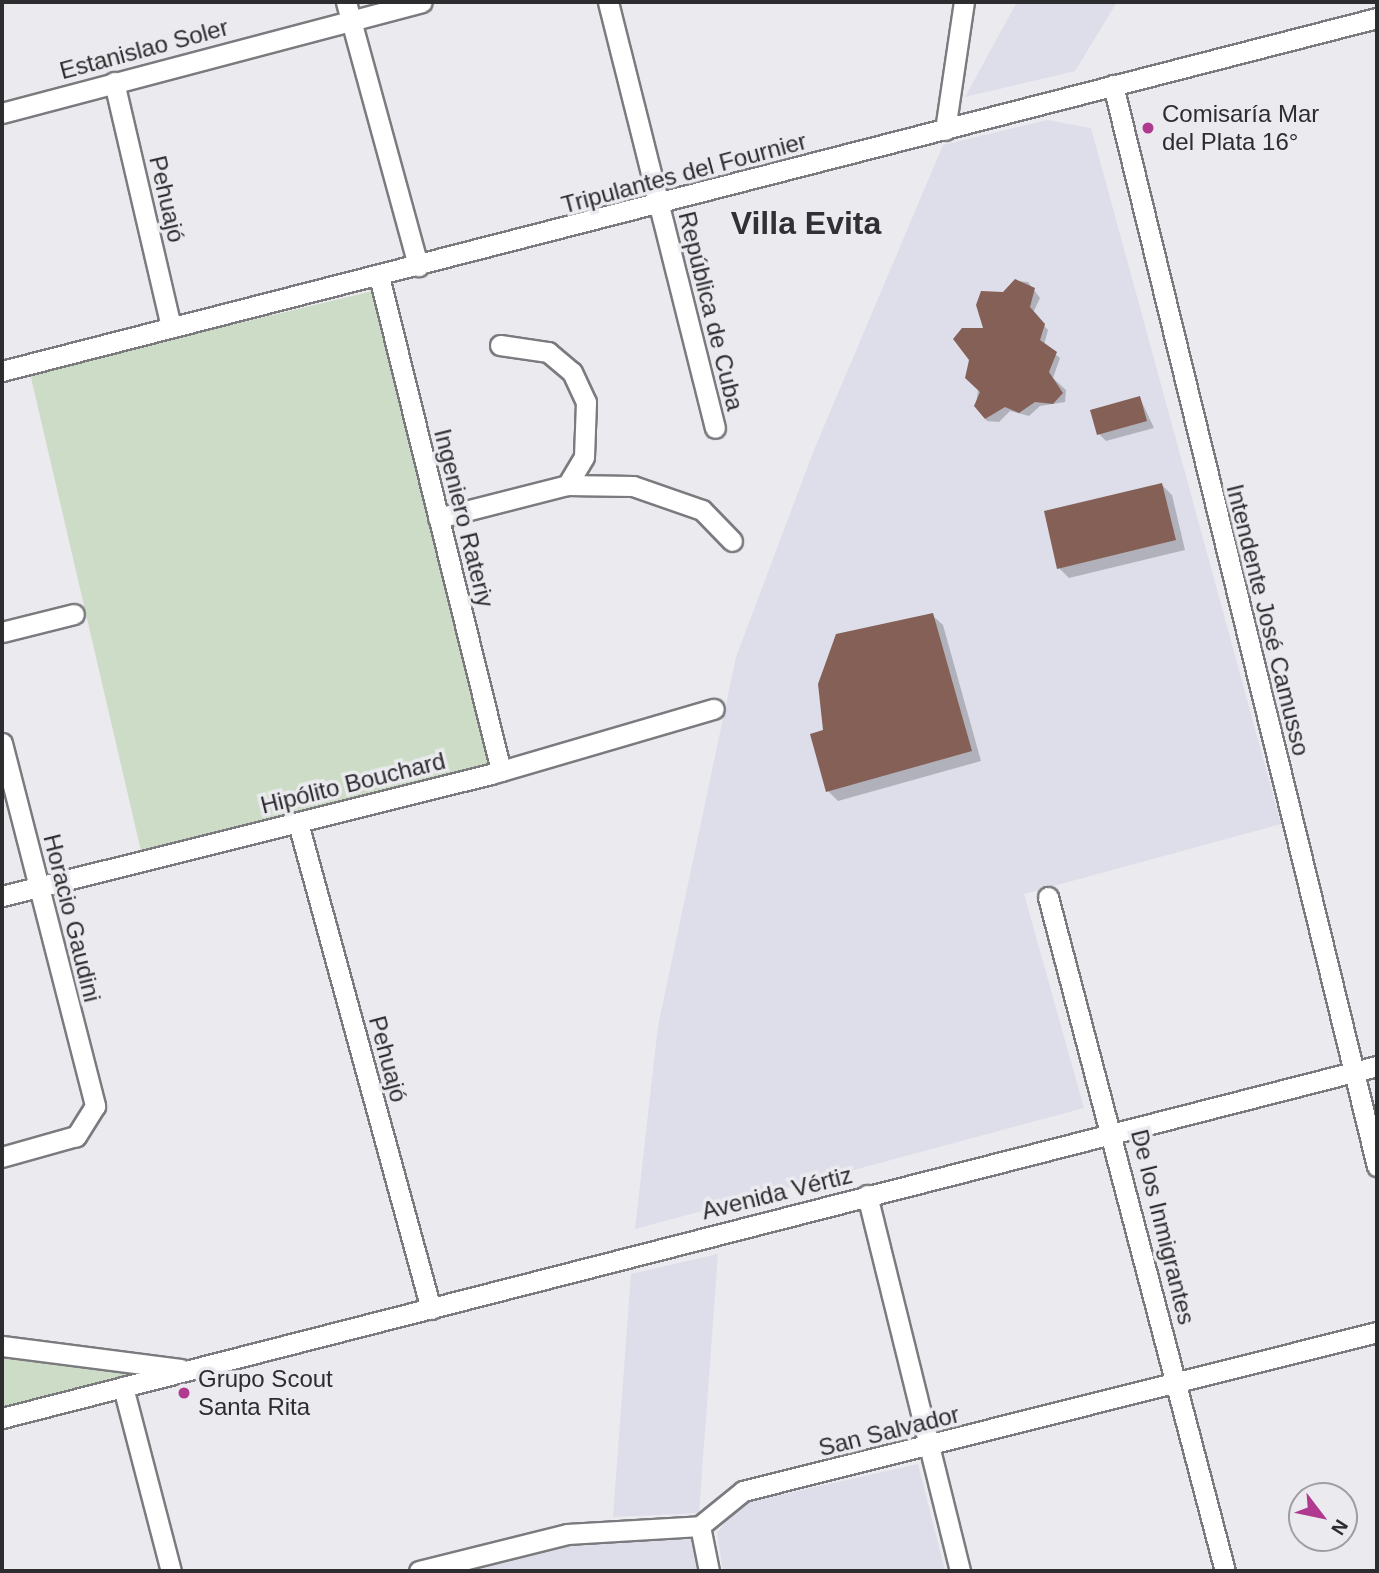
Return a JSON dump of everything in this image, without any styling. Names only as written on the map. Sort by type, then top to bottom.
[{"type":"street","name":"Estanislao Soler","points":[[2,113],[114,82],[348,10],[422,2]]},
{"type":"street","name":"República de Cuba","points":[[608,2],[715,428]]},
{"type":"street","points":[[946,130],[964,2]]},
{"type":"street","points":[[348,10],[418,266]]},
{"type":"street","name":"Tripulantes del Fournier","points":[[2,371],[660,206],[1113,85],[1377,18]]},
{"type":"street","name":"Pehuajó","points":[[114,82],[171,327]]},
{"type":"street","name":"Intendente José Camusso","points":[[1113,85],[1377,1166]]},
{"type":"street","name":"Ingeniero Rateriy","points":[[379,276],[501,771]]},
{"type":"street","points":[[500,345],[548,352],[572,372],[586,401],[584,457],[567,485]]},
{"type":"street","points":[[438,518],[567,485],[662,492],[702,510],[732,541]]},
{"type":"street","points":[[2,632],[74,614]]},
{"type":"street","name":"Hipólito Bouchard","points":[[2,896],[501,771],[714,709]]},
{"type":"street","name":"Horacio Gaudini","points":[[2,743],[95,1106],[76,1136],[2,1157]]},
{"type":"street","name":"Pehuajó","points":[[298,823],[431,1309]]},
{"type":"street","name":"De los Inmigrantes","points":[[1048,897],[1114,1132],[1225,1571]]},
{"type":"street","name":"Avenida Vértiz","points":[[2,1418],[1377,1066]]},
{"type":"street","points":[[867,1195],[960,1571]]},
{"type":"street","name":"San Salvador","points":[[700,1526],[743,1491],[930,1448],[1377,1332]]},
{"type":"street","points":[[2,1346],[189,1370]]},
{"type":"street","points":[[123,1387],[171,1571]]},
{"type":"street","points":[[419,1571],[567,1534],[700,1526],[709,1571]]},
{"type":"shaded area","points":[[1017,2],[1117,2],[1075,71],[965,97]]},
{"type":"shaded area","points":[[1047,120],[1091,128],[1281,824],[1024,894],[1084,1108],[635,1229],[658,1026],[736,657],[814,450],[943,145]]},
{"type":"shaded area","points":[[718,1254],[699,1513],[613,1517],[631,1274]]},
{"type":"shaded area","points":[[918,1464],[945,1571],[723,1571],[717,1533],[740,1504]]},
{"type":"shaded area","points":[[696,1539],[702,1571],[471,1571],[569,1544]]},
{"type":"green space","points":[[373,291],[492,765],[141,851],[30,373]]},
{"type":"green space","points":[[2,1355],[135,1371],[135,1373],[2,1410]]},
{"type":"building","points":[[1015,279],[1035,288],[1030,307],[1045,324],[1040,340],[1057,352],[1049,372],[1063,393],[1053,404],[1035,402],[1019,413],[1005,407],[985,419],[974,406],[980,392],[965,378],[969,360],[953,339],[962,328],[983,328],[976,305],[981,291],[1003,292]]},
{"type":"building","points":[[1140,396],[1147,421],[1097,435],[1090,410]]},
{"type":"building","points":[[1162,483],[1176,540],[1057,569],[1044,511]]},
{"type":"building","points":[[933,613],[972,751],[826,792],[810,734],[823,730],[818,684],[836,634]]},
{"type":"place","name":"Comisaría Mar del Plata 16°","points":[[1148,128]]},
{"type":"place","name":"Grupo Scout Santa Rita","points":[[184,1393]]},
{"type":"district","name":"Villa Evita","points":[[806,223]]}]
